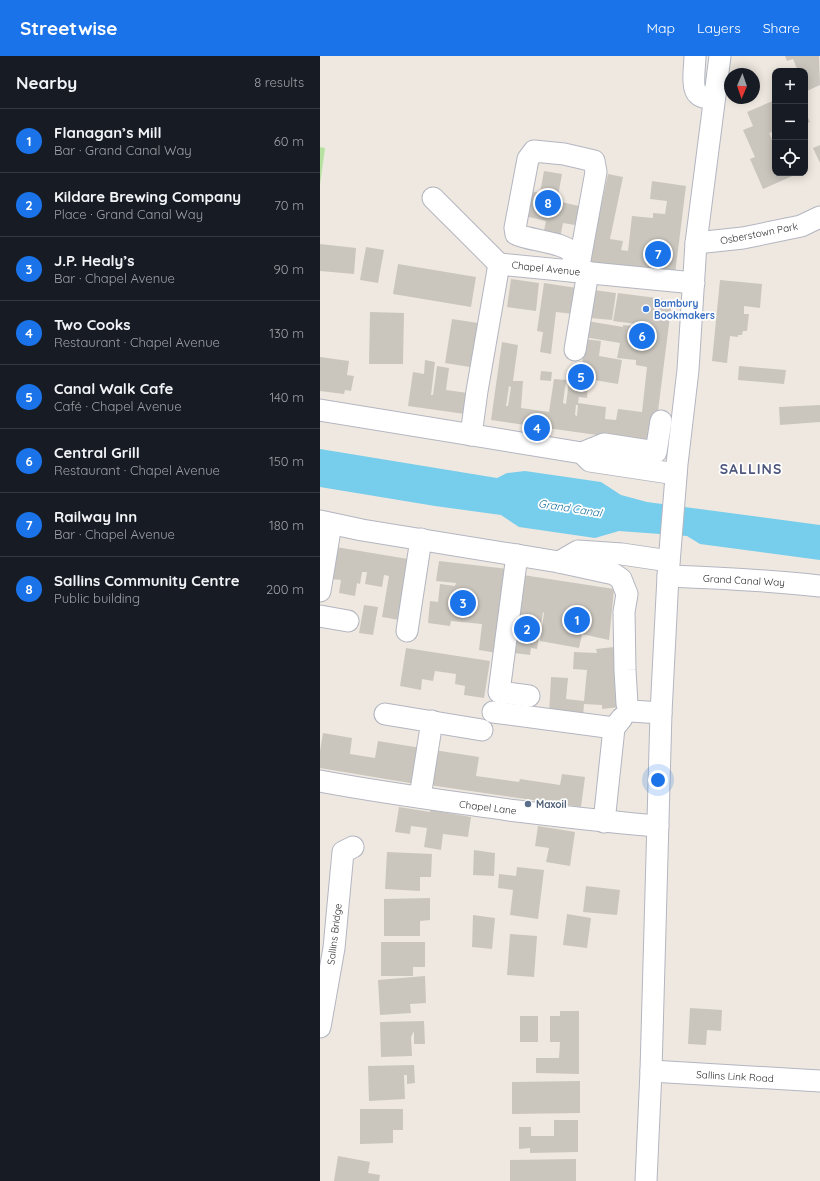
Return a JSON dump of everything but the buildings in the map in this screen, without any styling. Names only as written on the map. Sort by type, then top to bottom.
[{"type":"street","points":[[695,56],[694,82],[697,94],[704,97],[714,98]]},
{"type":"street","points":[[646,1181],[651,1071],[661,713],[669,562],[676,474],[688,370],[696,244],[720,56]]},
{"type":"street","points":[[575,350],[579,272],[596,172],[594,161],[564,154],[534,151],[528,159],[515,228],[516,234],[522,237],[561,245],[570,251],[574,256],[579,272]]},
{"type":"street","points":[[433,198],[499,264]]},
{"type":"street","name":"Osberstown Park","points":[[696,244],[750,237],[801,226],[820,217]]},
{"type":"street","name":"Chapel Avenue","points":[[471,435],[499,264],[694,283]]},
{"type":"street","points":[[320,410],[582,453],[604,444],[656,452],[661,421]]},
{"type":"street","points":[[582,453],[590,461],[676,474]]},
{"type":"street","points":[[320,591],[326,522],[559,562],[614,574],[621,579],[626,594],[624,612],[625,670],[627,704],[631,711]]},
{"type":"street","points":[[408,630],[422,539]]},
{"type":"street","name":"Grand Canal Way","points":[[559,562],[578,551],[622,554],[669,562],[708,577],[820,586]]},
{"type":"street","points":[[517,555],[499,692],[529,696]]},
{"type":"street","points":[[320,616],[348,621]]},
{"type":"street","points":[[604,822],[614,728],[620,720],[631,711],[661,713]]},
{"type":"street","points":[[493,712],[614,728]]},
{"type":"street","points":[[384,714],[482,730]]},
{"type":"street","points":[[420,797],[432,721]]},
{"type":"street","name":"Chapel Lane","points":[[320,781],[420,797],[604,822],[658,826]]},
{"type":"street","name":"Sallins Bridge","points":[[320,1027],[334,948],[343,852],[353,847]]},
{"type":"street","name":"Sallins Link Road","points":[[651,1071],[820,1081]]},
{"type":"green space","points":[[320,147],[325,148],[320,185]]},
{"type":"water","name":"Grand Canal","points":[[320,449],[497,478],[507,473],[525,471],[601,482],[621,495],[647,502],[820,525],[820,560],[700,544],[687,536],[619,531],[595,538],[519,527],[501,515],[320,487]]},
{"type":"place","name":"Sallins Community Centre","points":[[548,203]]},
{"type":"place","name":"Railway Inn","points":[[658,254]]},
{"type":"place","name":"Bambury Bookmakers","points":[[646,309]]},
{"type":"place","name":"Central Grill","points":[[642,336]]},
{"type":"place","name":"Canal Walk Cafe","points":[[581,377]]},
{"type":"place","name":"Two Cooks","points":[[537,428]]},
{"type":"place","name":"J.P. Healy’s","points":[[463,603]]},
{"type":"place","name":"Flanagan’s Mill","points":[[577,620]]},
{"type":"place","name":"Kildare Brewing Company","points":[[527,629]]},
{"type":"place","name":"Maxoil","points":[[528,804]]},
{"type":"district","name":"SALLINS","points":[[751,469]]}]
